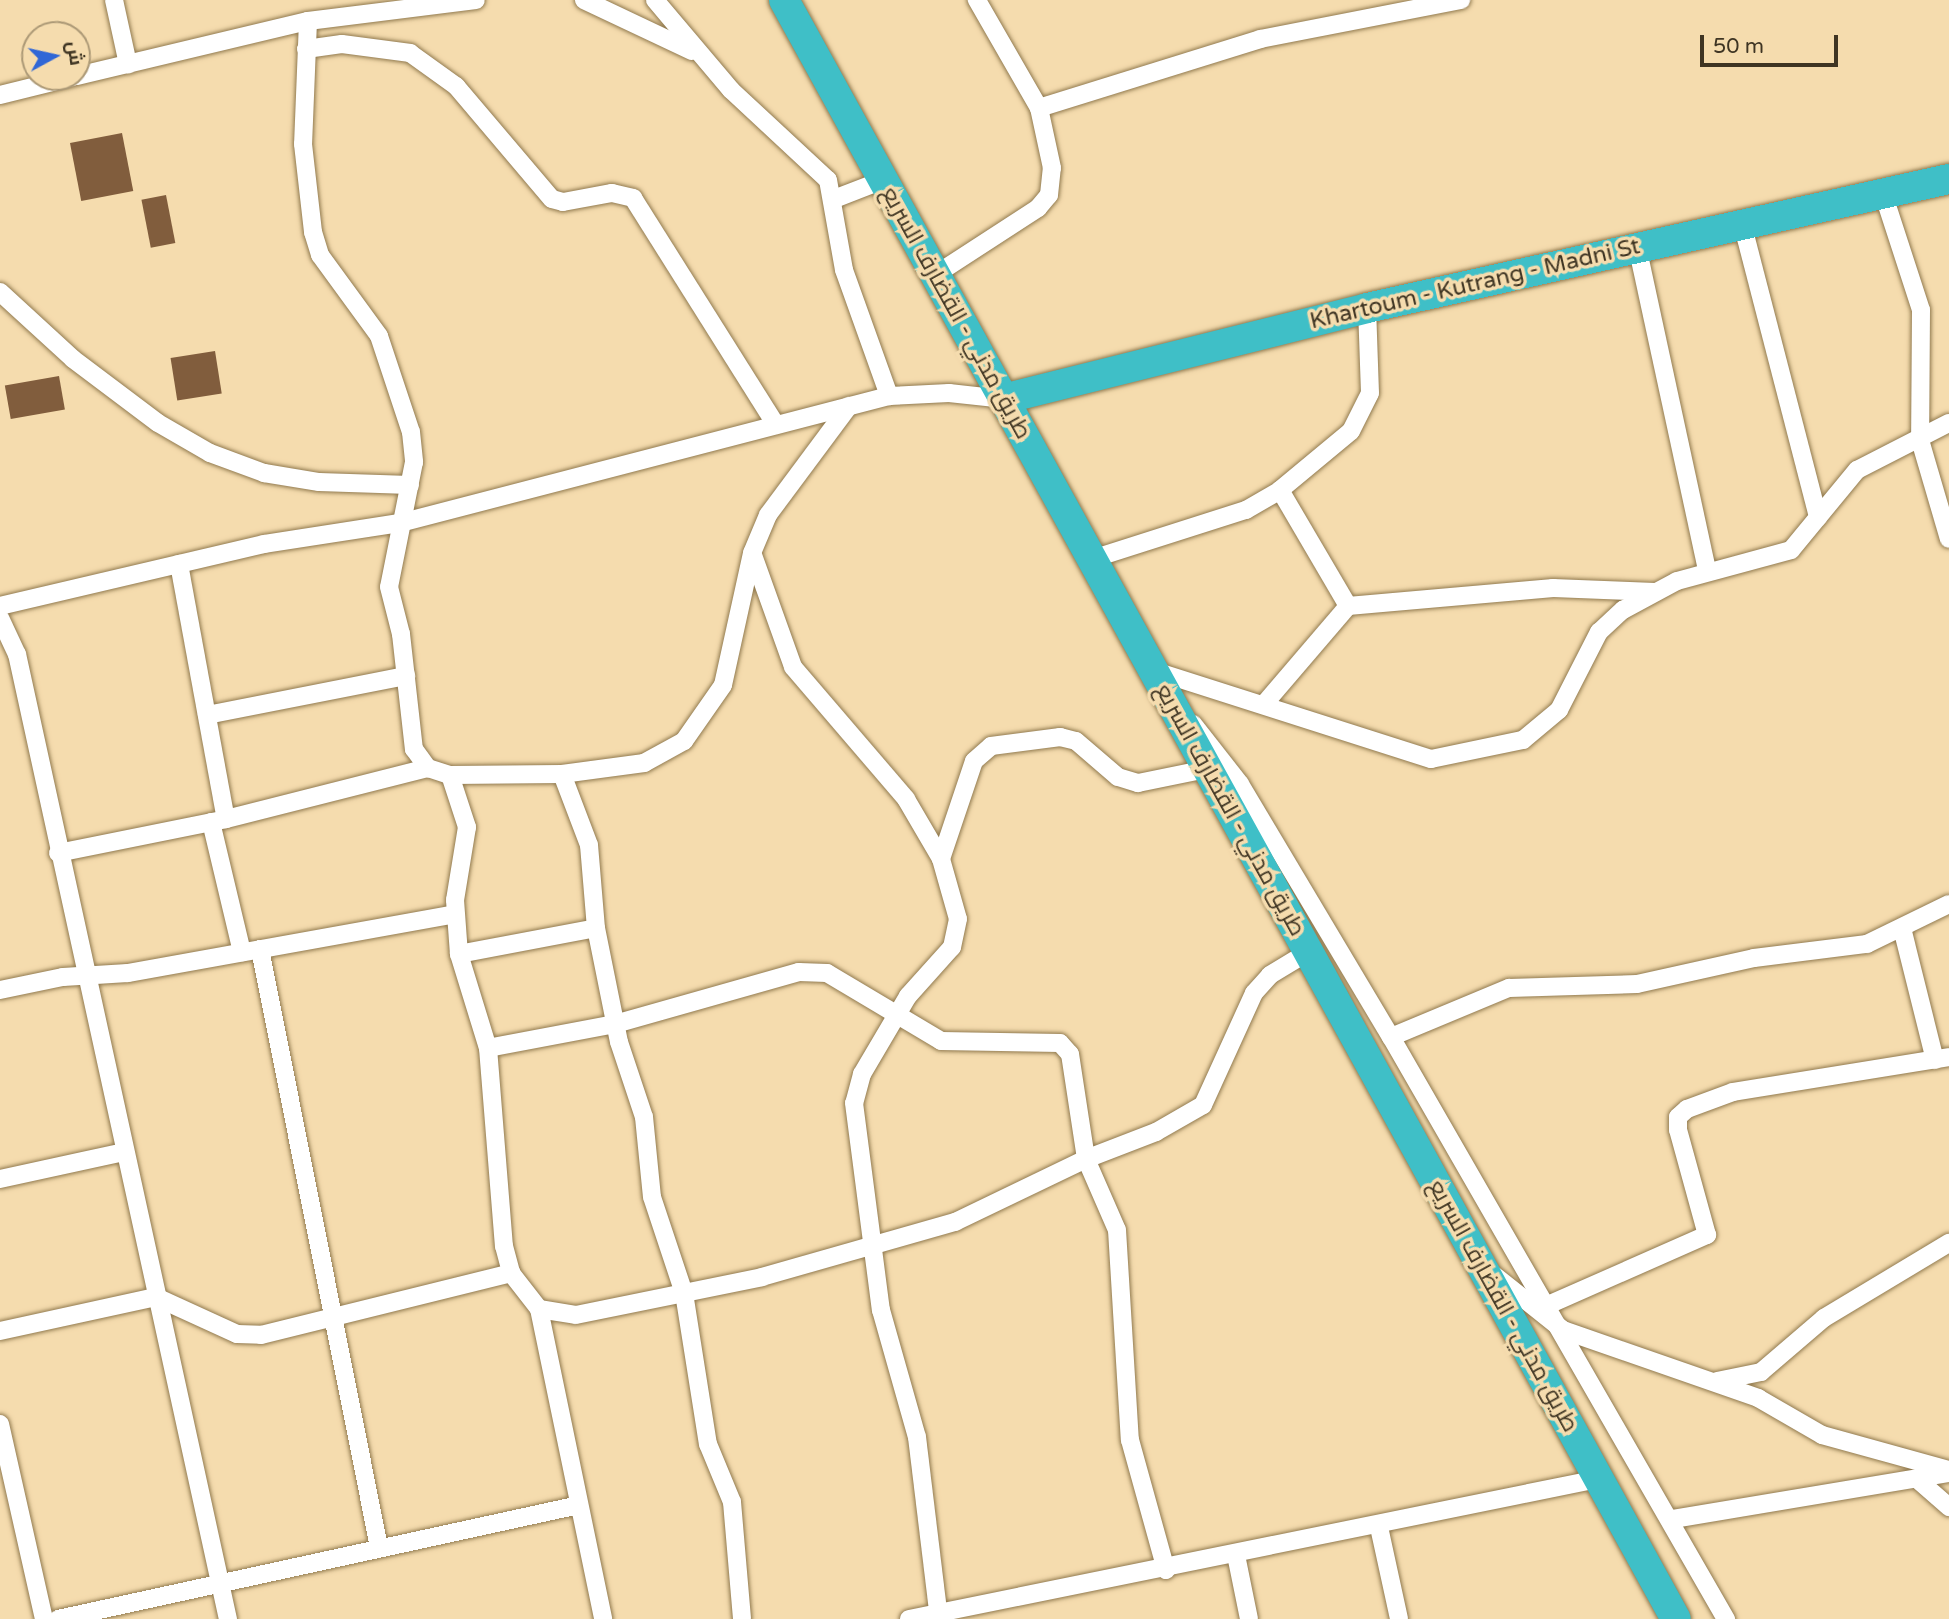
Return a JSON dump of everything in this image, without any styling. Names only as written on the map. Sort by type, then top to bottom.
[{"type":"highway","name":"طريق مدني - القضارف السريع","points":[[784,0],[1676,1619]]},
{"type":"highway","name":"Khartoum - Kutrang - Madni St","points":[[1003,399],[1367,308],[1637,246],[1949,179]]},
{"type":"street","points":[[114,0],[128,64]]},
{"type":"street","points":[[91,73],[308,21],[383,6],[476,0]]},
{"type":"street","points":[[584,0],[701,56]]},
{"type":"street","points":[[654,0],[701,56],[819,167],[834,199],[844,270],[889,396]]},
{"type":"street","points":[[935,275],[1038,208],[1049,195],[1052,167],[1039,108],[977,0]]},
{"type":"street","points":[[1039,108],[1260,39],[1461,0]]},
{"type":"street","points":[[308,21],[303,144],[313,232],[320,255],[379,336],[393,368],[411,432],[410,485],[400,523],[389,587],[406,676],[414,748],[428,768]]},
{"type":"street","points":[[306,49],[342,44],[410,53],[456,86],[552,199],[563,202],[612,193],[633,198],[776,425]]},
{"type":"street","points":[[0,94],[21,89]]},
{"type":"street","points":[[834,199],[883,180]]},
{"type":"street","points":[[1883,193],[1921,310],[1920,440],[1949,539]]},
{"type":"street","points":[[1742,223],[1818,517]]},
{"type":"street","points":[[1637,246],[1707,571]]},
{"type":"street","points":[[0,292],[73,359],[158,423],[210,453],[264,473],[319,482],[410,485]]},
{"type":"street","points":[[1092,559],[1246,510],[1280,490],[1351,431],[1364,412],[1370,393],[1367,308]]},
{"type":"street","points":[[0,606],[179,564],[400,523],[889,396],[949,393],[1003,399]]},
{"type":"street","points":[[58,853],[219,820],[428,768],[450,775],[562,774],[644,763],[684,741],[723,685],[752,553],[780,491],[849,406]]},
{"type":"street","points":[[1152,670],[1265,703],[1432,759],[1523,740],[1559,710],[1599,632],[1655,592],[1707,571],[1791,550],[1857,470],[1949,423]]},
{"type":"street","points":[[1280,490],[1348,606]]},
{"type":"street","points":[[752,553],[793,667],[885,771],[941,859],[959,932],[895,1018],[862,1074],[853,1103],[886,1331],[915,1428],[938,1616]]},
{"type":"street","points":[[179,564],[207,715],[219,820],[251,950],[332,1314],[379,1547]]},
{"type":"street","points":[[1265,703],[1348,606],[1553,588],[1655,592]]},
{"type":"street","points":[[0,618],[18,654],[84,976],[228,1619]]},
{"type":"street","points":[[207,715],[406,676]]},
{"type":"street","points":[[1168,698],[1209,741],[1240,784],[1563,1330],[1673,1519],[1726,1619]]},
{"type":"street","points":[[941,859],[974,761],[991,746],[1060,737],[1076,741],[1118,777],[1138,783],[1207,769]]},
{"type":"street","points":[[562,774],[589,845],[596,929],[615,1024],[644,1117],[652,1197],[684,1293],[708,1444],[732,1502],[742,1619]]},
{"type":"street","points":[[450,775],[468,843],[455,914],[459,954],[488,1048],[497,1203],[511,1273],[539,1309],[603,1619]]},
{"type":"street","points":[[1391,1037],[1509,988],[1637,984],[1754,958],[1867,944],[1949,904]]},
{"type":"street","points":[[0,990],[455,914]]},
{"type":"street","points":[[1548,1305],[1707,1235],[1678,1130],[1678,1117],[1687,1109],[1733,1092],[1942,1059],[1902,928]]},
{"type":"street","points":[[459,954],[596,929]]},
{"type":"street","points":[[539,1309],[576,1315],[684,1293],[955,1222],[1086,1158],[1156,1132],[1203,1105],[1254,993],[1270,975],[1308,952]]},
{"type":"street","points":[[488,1048],[615,1024],[799,972],[827,974],[895,1018],[941,1041],[1060,1043],[1070,1054],[1086,1158],[1117,1230],[1130,1440],[1166,1570]]},
{"type":"street","points":[[0,1179],[124,1152]]},
{"type":"street","points":[[1710,1381],[1761,1373],[1824,1318],[1949,1243]]},
{"type":"street","points":[[1480,1263],[1563,1330],[1758,1398],[1822,1435],[1949,1471]]},
{"type":"street","points":[[0,1331],[156,1297],[237,1334],[283,1330],[332,1314],[511,1273]]},
{"type":"street","points":[[0,1424],[44,1619]]},
{"type":"street","points":[[1673,1519],[1917,1479],[1949,1471]]},
{"type":"street","points":[[909,1619],[938,1616],[1379,1527],[1598,1479]]},
{"type":"street","points":[[1917,1479],[1949,1507]]},
{"type":"street","points":[[58,1619],[219,1580],[579,1505]]},
{"type":"street","points":[[1379,1527],[1399,1619]]},
{"type":"street","points":[[1236,1555],[1249,1619]]},
{"type":"building","points":[[122,133],[133,191],[81,201],[70,143]]},
{"type":"building","points":[[166,195],[175,243],[151,248],[141,200]]},
{"type":"building","points":[[215,351],[222,393],[177,401],[171,358]]},
{"type":"building","points":[[59,376],[65,409],[11,419],[5,386]]}]
